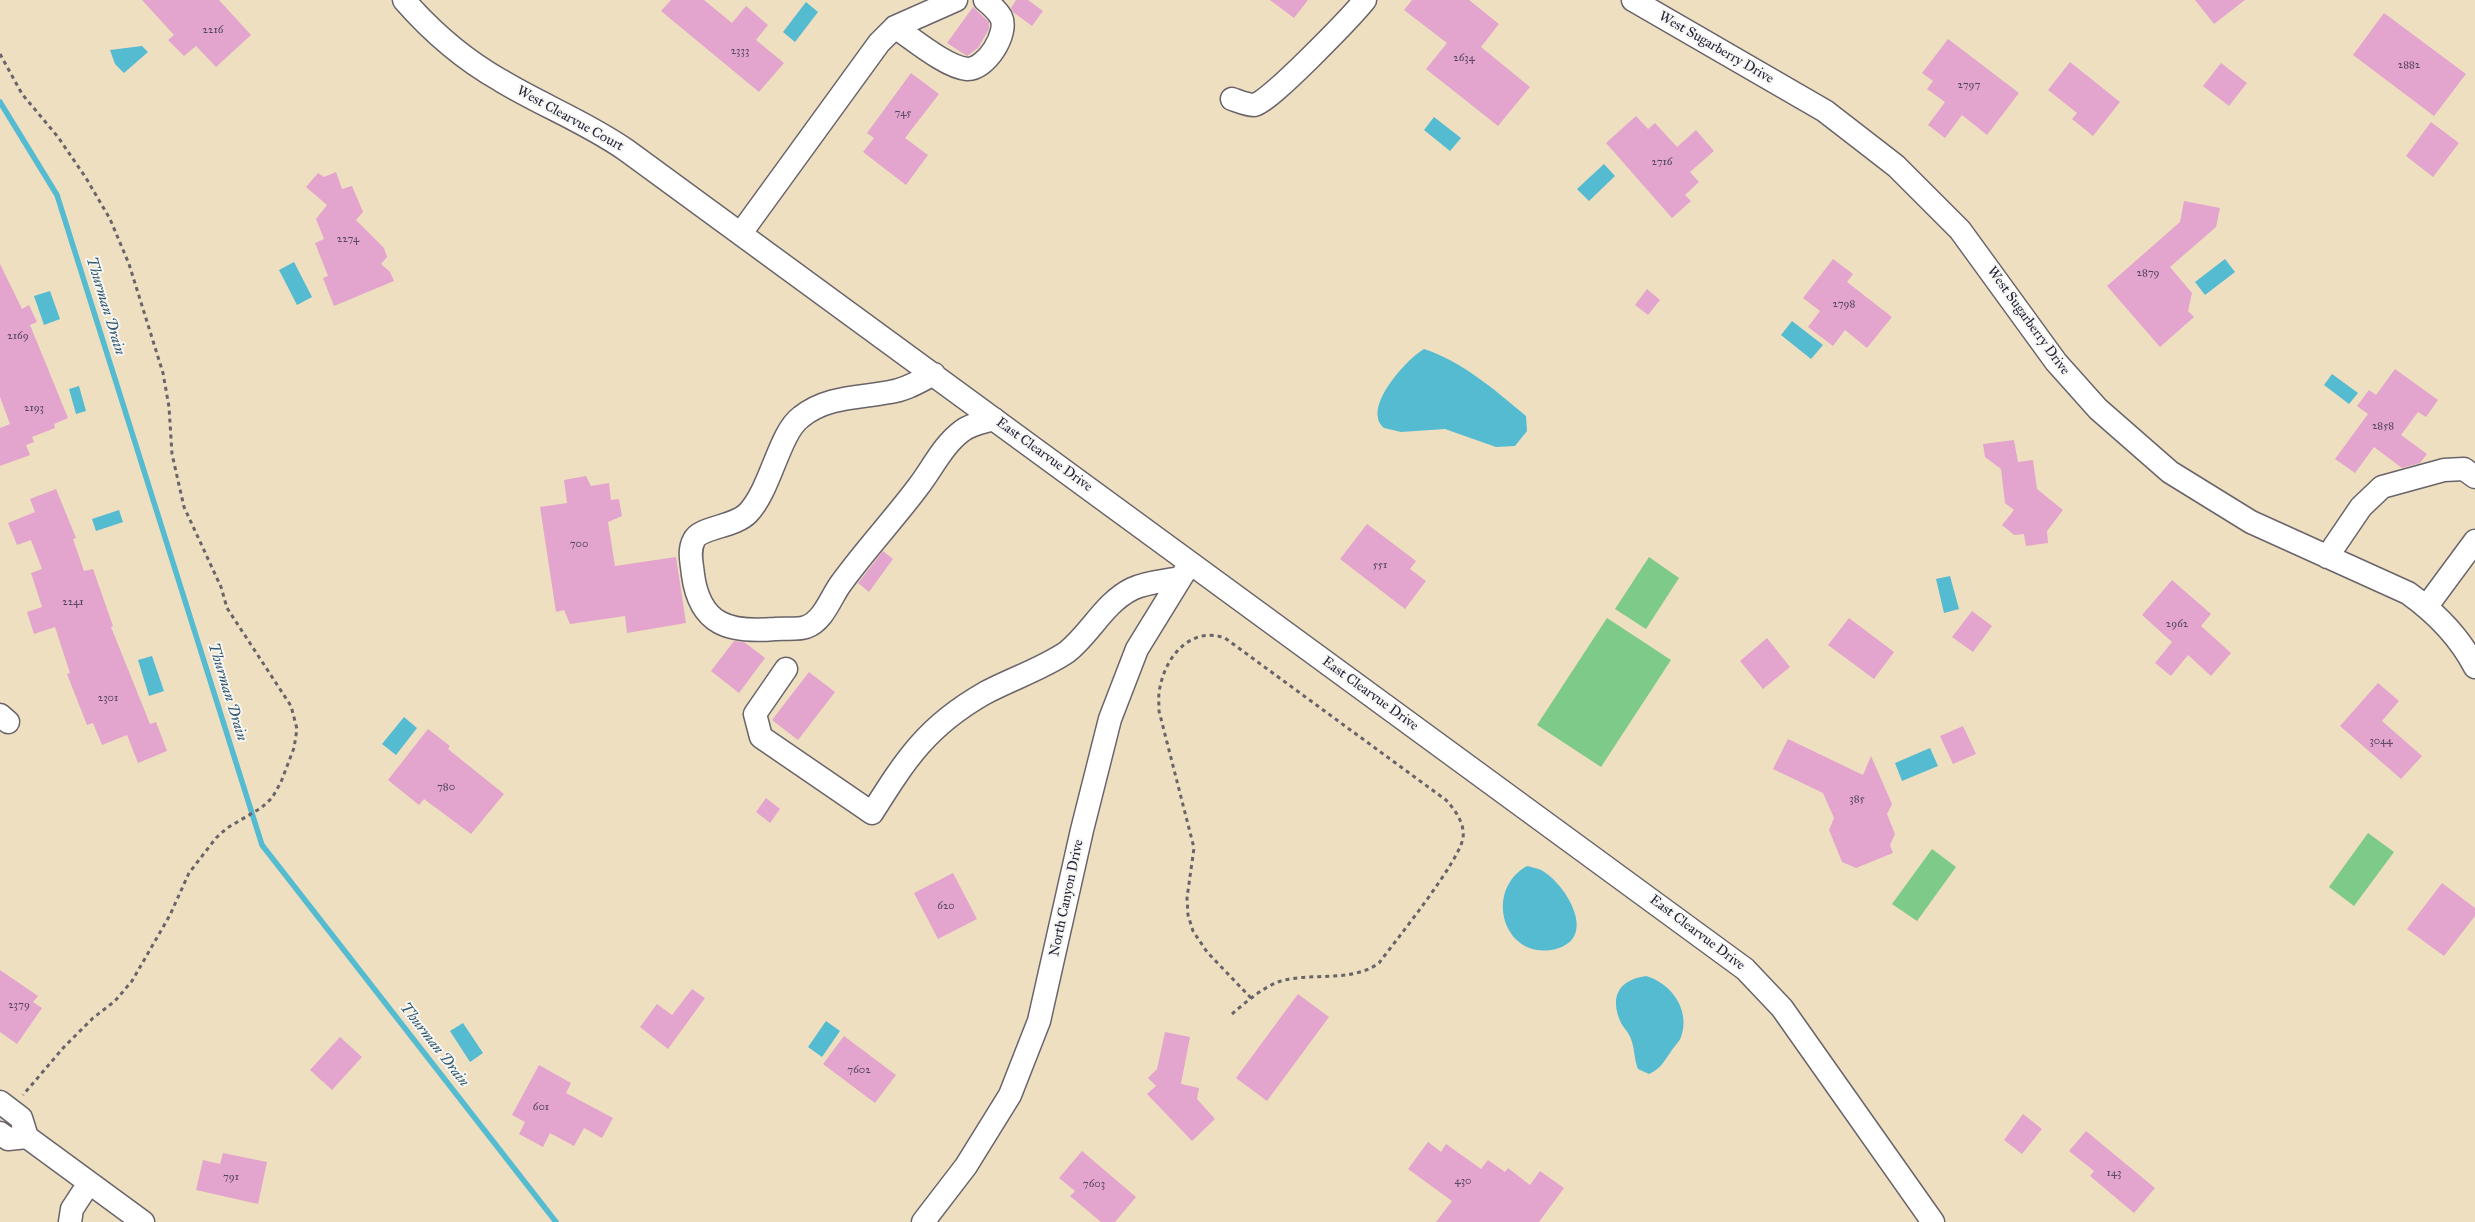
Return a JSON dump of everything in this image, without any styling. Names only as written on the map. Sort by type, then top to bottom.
[{"type":"street","name":"West Clearvue Court","points":[[404,0],[430,29],[464,57],[500,81],[614,141],[741,233]]},
{"type":"street","points":[[741,233],[879,43],[895,27],[956,0]]},
{"type":"street","points":[[895,27],[954,66],[968,69],[978,67],[994,49],[1003,30],[1001,18],[985,0]]},
{"type":"street","points":[[1232,99],[1254,105],[1262,102],[1298,69],[1365,0]]},
{"type":"street","name":"West Sugarberry Drive","points":[[1633,0],[1825,111],[1868,142],[1916,184],[1960,230],[2056,362],[2098,410],[2121,432],[2170,472],[2223,507],[2251,522],[2387,582],[2427,606],[2454,633],[2475,667]]},
{"type":"street","name":"East Clearvue Drive","points":[[741,233],[994,419],[1185,571],[1649,897],[1745,969],[1782,1008],[1933,1222]]},
{"type":"street","points":[[934,374],[911,386],[891,392],[856,396],[827,403],[799,418],[789,433],[763,492],[749,513],[736,522],[700,533],[694,538],[690,550],[695,584],[700,603],[707,614],[719,623],[732,628],[756,630],[806,628],[819,618],[841,583],[918,487],[952,440],[963,430],[994,419]]},
{"type":"street","points":[[2327,557],[2361,507],[2382,487],[2444,470],[2464,469],[2475,477]]},
{"type":"street","points":[[2427,606],[2475,541]]},
{"type":"street","points":[[786,669],[755,714],[761,737],[872,813],[907,758],[921,740],[945,719],[984,694],[1065,653],[1114,599],[1134,588],[1185,571]]},
{"type":"street","name":"North Canyon Drive","points":[[923,1222],[966,1166],[1014,1086],[1039,1021],[1082,830],[1110,719],[1137,649],[1185,571]]},
{"type":"street","points":[[9,1101],[21,1118],[27,1137],[143,1222]]},
{"type":"street","points":[[0,1133],[8,1139],[27,1137]]},
{"type":"street","points":[[70,1222],[72,1209],[89,1183]]},
{"type":"path","points":[[0,54],[22,94],[58,137],[86,178],[114,228],[145,311],[163,373],[169,407],[172,454],[184,506],[221,587],[226,608],[291,706],[297,729],[294,748],[281,782],[272,798],[261,808],[227,828],[216,838],[189,873],[170,915],[132,981],[115,1001],[93,1018],[9,1101]]},
{"type":"path","points":[[1232,1014],[1251,998],[1278,982],[1293,978],[1360,973],[1379,963],[1454,859],[1463,837],[1462,826],[1457,814],[1446,800],[1225,638],[1208,635],[1186,642],[1170,660],[1159,689],[1159,711],[1194,848],[1187,898],[1188,915],[1193,931],[1207,952],[1251,998]]},
{"type":"green space","points":[[1649,557],[1679,578],[1646,629],[1615,609]]},
{"type":"green space","points":[[1607,618],[1671,660],[1601,767],[1537,725]]},
{"type":"green space","points":[[2368,833],[2394,852],[2354,906],[2329,887]]},
{"type":"green space","points":[[1932,849],[1956,867],[1917,921],[1892,904]]},
{"type":"water","points":[[806,2],[818,12],[795,42],[783,32]]},
{"type":"water","points":[[142,46],[148,52],[124,73],[115,64],[110,50]]},
{"type":"water","points":[[1434,117],[1461,138],[1450,151],[1424,130]]},
{"type":"water","points":[[1604,164],[1615,176],[1589,201],[1577,189]]},
{"type":"water","points":[[2225,259],[2235,272],[2205,295],[2195,282]]},
{"type":"water","points":[[294,262],[312,297],[297,305],[279,270]]},
{"type":"water","points":[[50,291],[60,319],[44,325],[34,296]]},
{"type":"water","points":[[1792,321],[1823,345],[1811,359],[1781,335]]},
{"type":"water","points":[[1424,349],[1465,369],[1526,416],[1527,431],[1515,446],[1496,447],[1445,429],[1401,432],[1382,426],[1378,419],[1378,409],[1386,390],[1409,361]]},
{"type":"water","points":[[2332,374],[2358,393],[2349,404],[2324,385]]},
{"type":"water","points":[[79,386],[86,411],[76,414],[69,389]]},
{"type":"water","points":[[119,510],[123,522],[96,531],[92,519]]},
{"type":"water","points":[[1950,576],[1959,609],[1944,613],[1936,579]]},
{"type":"water","points":[[152,656],[164,691],[149,696],[138,660]]},
{"type":"water","points":[[404,717],[417,728],[396,755],[382,744]]},
{"type":"water","points":[[1930,748],[1938,766],[1902,781],[1895,763]]},
{"type":"water","points":[[1527,866],[1541,870],[1550,876],[1559,885],[1573,909],[1577,921],[1576,932],[1570,941],[1559,948],[1541,950],[1525,946],[1513,936],[1506,923],[1503,908],[1505,892],[1513,878]]},
{"type":"water","points":[[1646,976],[1671,991],[1677,999],[1683,1017],[1680,1039],[1661,1065],[1649,1074],[1638,1069],[1631,1039],[1621,1023],[1616,1005],[1619,991],[1623,986],[1629,981]]},
{"type":"water","points":[[826,1021],[840,1031],[822,1057],[808,1047]]},
{"type":"water","points":[[463,1023],[483,1053],[470,1062],[450,1031]]},
{"type":"building","points":[[142,0],[219,0],[251,35],[216,67],[196,46],[184,56],[168,40],[174,35]]},
{"type":"building","points":[[671,0],[704,0],[732,23],[746,6],[768,25],[756,40],[784,63],[759,92],[661,11]]},
{"type":"building","points":[[1016,0],[1028,0],[1043,11],[1032,26],[1013,12],[1011,8]]},
{"type":"building","points":[[1270,0],[1308,0],[1294,18]]},
{"type":"building","points":[[1412,0],[1469,0],[1499,24],[1481,47],[1530,87],[1498,126],[1426,69],[1447,43],[1404,10]]},
{"type":"building","points":[[2195,0],[2245,0],[2214,24]]},
{"type":"building","points":[[973,7],[989,22],[989,29],[978,48],[967,56],[947,43]]},
{"type":"building","points":[[2384,13],[2466,74],[2434,116],[2353,55]]},
{"type":"building","points":[[1948,39],[2019,93],[1987,135],[1962,115],[1945,138],[1928,125],[1945,102],[1927,89],[1933,81],[1922,73]]},
{"type":"building","points":[[2070,62],[2120,102],[2093,136],[2072,119],[2077,113],[2048,90]]},
{"type":"building","points":[[2221,63],[2247,83],[2229,106],[2203,86]]},
{"type":"building","points":[[911,73],[939,94],[905,138],[928,155],[906,185],[863,152],[874,138],[867,133]]},
{"type":"building","points":[[1636,116],[1648,129],[1655,123],[1677,147],[1696,130],[1714,151],[1690,172],[1699,182],[1685,195],[1691,201],[1672,218],[1606,143]]},
{"type":"building","points":[[2431,122],[2459,143],[2433,177],[2406,156]]},
{"type":"building","points":[[336,172],[342,189],[352,186],[363,212],[356,220],[384,248],[387,257],[381,264],[390,272],[394,281],[334,306],[323,278],[328,276],[315,243],[324,239],[316,219],[327,205],[306,187],[318,173],[324,177]]},
{"type":"building","points":[[2184,201],[2220,208],[2216,227],[2170,267],[2192,293],[2188,311],[2194,317],[2160,347],[2107,286],[2180,222]]},
{"type":"building","points":[[1833,259],[1853,274],[1847,282],[1892,317],[1867,348],[1845,330],[1833,346],[1808,327],[1820,311],[1803,298]]},
{"type":"building","points":[[0,264],[22,309],[29,305],[37,322],[30,325],[68,418],[54,424],[55,428],[32,437],[34,442],[26,445],[30,455],[0,466],[0,428],[10,424],[0,397]]},
{"type":"building","points":[[1647,289],[1660,300],[1648,315],[1635,305]]},
{"type":"building","points":[[2395,369],[2438,400],[2426,417],[2418,412],[2401,435],[2427,454],[2420,463],[2402,468],[2374,447],[2355,473],[2335,459],[2368,414],[2357,406],[2369,390],[2376,395]]},
{"type":"building","points":[[2014,440],[2018,462],[2033,460],[2037,489],[2063,510],[2047,531],[2048,543],[2026,546],[2024,534],[2014,535],[2002,525],[2014,510],[2005,503],[2001,469],[1985,457],[1983,444]]},
{"type":"building","points":[[586,476],[591,486],[609,483],[611,500],[619,499],[622,516],[608,522],[615,566],[676,557],[686,623],[627,633],[625,616],[570,624],[564,610],[556,612],[540,507],[567,503],[564,480]]},
{"type":"building","points":[[56,489],[76,538],[73,539],[84,571],[93,569],[113,626],[111,627],[150,724],[156,722],[167,751],[138,763],[127,735],[102,745],[93,723],[87,725],[67,674],[70,673],[55,627],[34,634],[27,612],[42,607],[31,573],[42,569],[31,540],[17,545],[8,523],[35,512],[30,499]]},
{"type":"building","points":[[1367,524],[1416,561],[1410,569],[1426,581],[1405,609],[1340,559]]},
{"type":"building","points":[[883,551],[893,559],[869,592],[858,583]]},
{"type":"building","points":[[2172,580],[2211,614],[2201,626],[2231,653],[2211,676],[2188,655],[2171,676],[2155,663],[2172,642],[2142,615]]},
{"type":"building","points":[[1972,611],[1992,626],[1973,652],[1952,637]]},
{"type":"building","points":[[1849,618],[1894,652],[1874,679],[1828,645]]},
{"type":"building","points":[[1767,638],[1790,667],[1763,689],[1740,661]]},
{"type":"building","points":[[734,641],[744,642],[765,658],[739,693],[711,671]]},
{"type":"building","points":[[809,672],[835,692],[798,740],[772,720]]},
{"type":"building","points":[[2378,683],[2399,701],[2382,721],[2422,756],[2401,779],[2340,726]]},
{"type":"building","points":[[1963,726],[1976,754],[1953,764],[1940,736]]},
{"type":"building","points":[[428,729],[450,746],[448,749],[504,794],[471,834],[424,799],[419,805],[388,780]]},
{"type":"building","points":[[1788,739],[1863,775],[1871,756],[1892,804],[1887,814],[1895,834],[1890,845],[1893,853],[1856,868],[1842,862],[1829,830],[1834,818],[1823,793],[1773,769]]},
{"type":"building","points":[[766,798],[780,809],[770,823],[756,812]]},
{"type":"building","points":[[953,873],[977,919],[938,939],[914,893]]},
{"type":"building","points":[[2442,883],[2475,908],[2475,916],[2444,956],[2407,929]]},
{"type":"building","points":[[0,970],[38,996],[33,1002],[42,1008],[17,1044],[0,1032]]},
{"type":"building","points":[[692,989],[705,998],[668,1049],[640,1027],[657,1004],[672,1015]]},
{"type":"building","points":[[1298,994],[1329,1017],[1267,1101],[1236,1078]]},
{"type":"building","points":[[1165,1032],[1190,1037],[1181,1084],[1199,1088],[1197,1099],[1215,1119],[1192,1141],[1147,1094],[1156,1086],[1148,1078],[1157,1069]]},
{"type":"building","points":[[844,1036],[896,1075],[875,1103],[823,1064]]},
{"type":"building","points":[[340,1037],[362,1057],[332,1090],[310,1070]]},
{"type":"building","points":[[539,1065],[571,1083],[566,1093],[613,1118],[602,1138],[584,1128],[574,1146],[550,1133],[543,1147],[519,1134],[525,1122],[512,1115]]},
{"type":"building","points":[[2023,1114],[2042,1129],[2022,1154],[2004,1140]]},
{"type":"building","points":[[2086,1131],[2155,1188],[2134,1213],[2090,1176],[2094,1171],[2069,1151]]},
{"type":"building","points":[[1428,1142],[1441,1152],[1446,1144],[1481,1169],[1488,1160],[1505,1172],[1508,1168],[1530,1185],[1540,1171],[1564,1188],[1539,1222],[1436,1222],[1452,1201],[1408,1169]]},
{"type":"building","points":[[1082,1151],[1136,1197],[1115,1222],[1101,1222],[1070,1196],[1075,1191],[1059,1178]]},
{"type":"building","points":[[223,1153],[267,1162],[258,1204],[196,1190],[203,1160],[220,1164]]},
{"type":"waterway","name":"Thurman Drain","points":[[0,102],[57,195],[262,845],[556,1222]]}]
